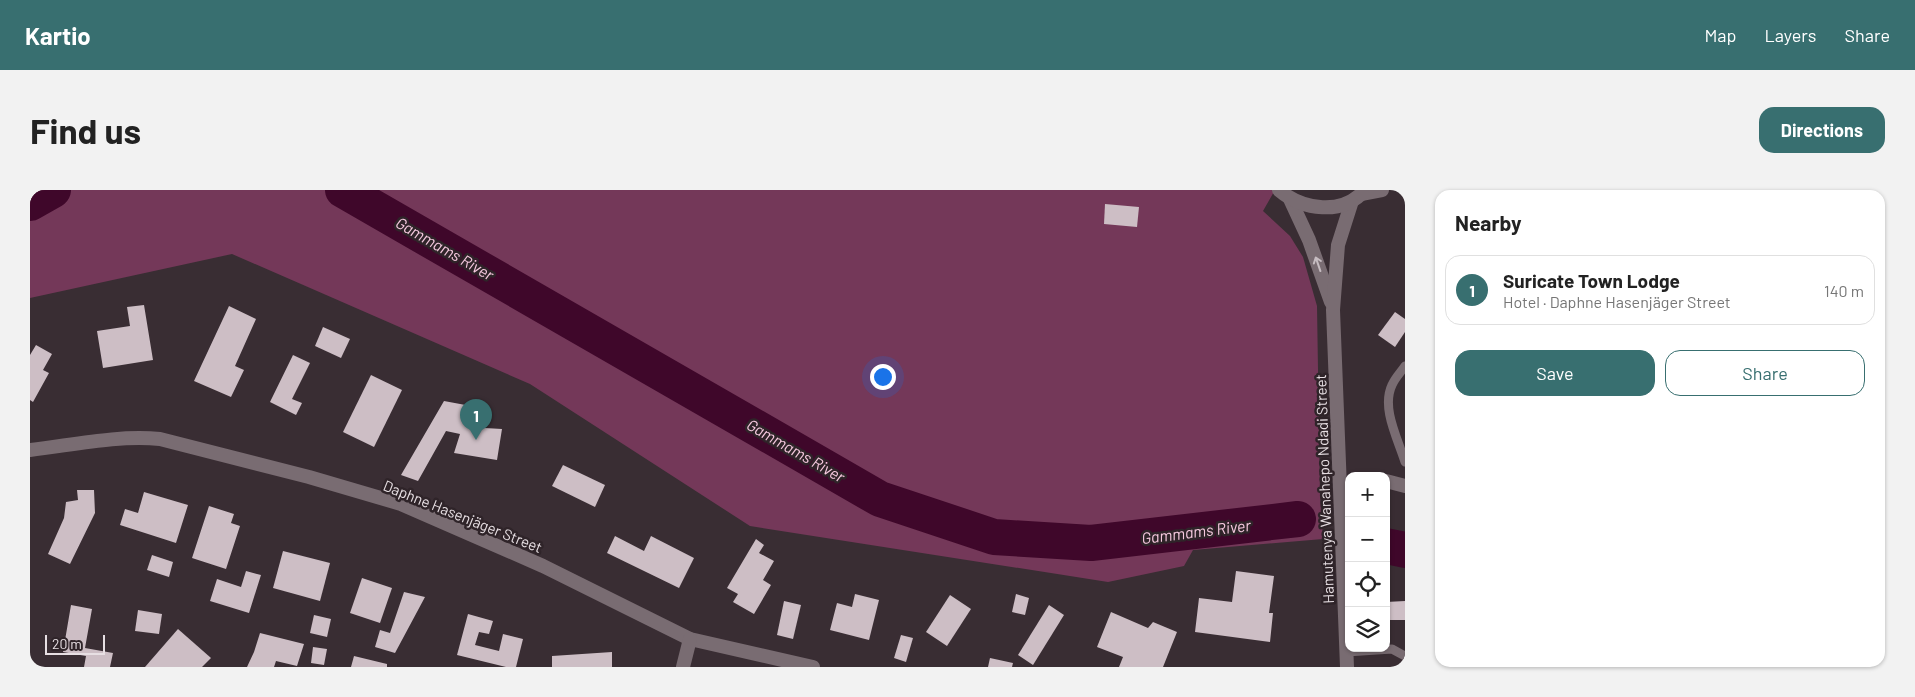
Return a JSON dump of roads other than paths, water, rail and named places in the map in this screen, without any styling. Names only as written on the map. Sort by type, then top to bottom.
[{"type":"street","points":[[1284,194],[1310,207],[1324,208],[1338,206],[1359,195],[1382,190]]},
{"type":"street","name":"Hamutenya Wanahepo Ndadi Street","points":[[1284,194],[1309,240],[1333,310]]},
{"type":"street","name":"Hamutenya Wanahepo Ndadi Street","points":[[1345,607],[1344,480],[1333,310],[1338,245],[1359,195]]},
{"type":"street","name":"Daphne Hasenjäger Street","points":[[30,450],[138,437],[160,439],[309,477],[401,504],[543,566],[690,639],[813,667]]},
{"type":"street","points":[[1390,482],[1405,486]]},
{"type":"street","points":[[683,667],[690,639]]},
{"type":"street","name":"Hamutenya Wanahepo Ndadi Street","points":[[1346,652],[1347,667]]},
{"type":"lane","points":[[1405,366],[1392,385],[1388,399],[1390,413],[1405,462]]},
{"type":"lane","points":[[1390,649],[1405,656]]},
{"type":"waterway","name":"Gammams River","points":[[30,203],[53,190]]},
{"type":"waterway","name":"Gammams River","points":[[343,190],[880,499],[994,537],[1091,543],[1298,519]]},
{"type":"waterway","name":"Gammams River","points":[[1390,547],[1405,550]]},
{"type":"place","name":"Suricate Town Lodge","points":[[476,440]]}]
